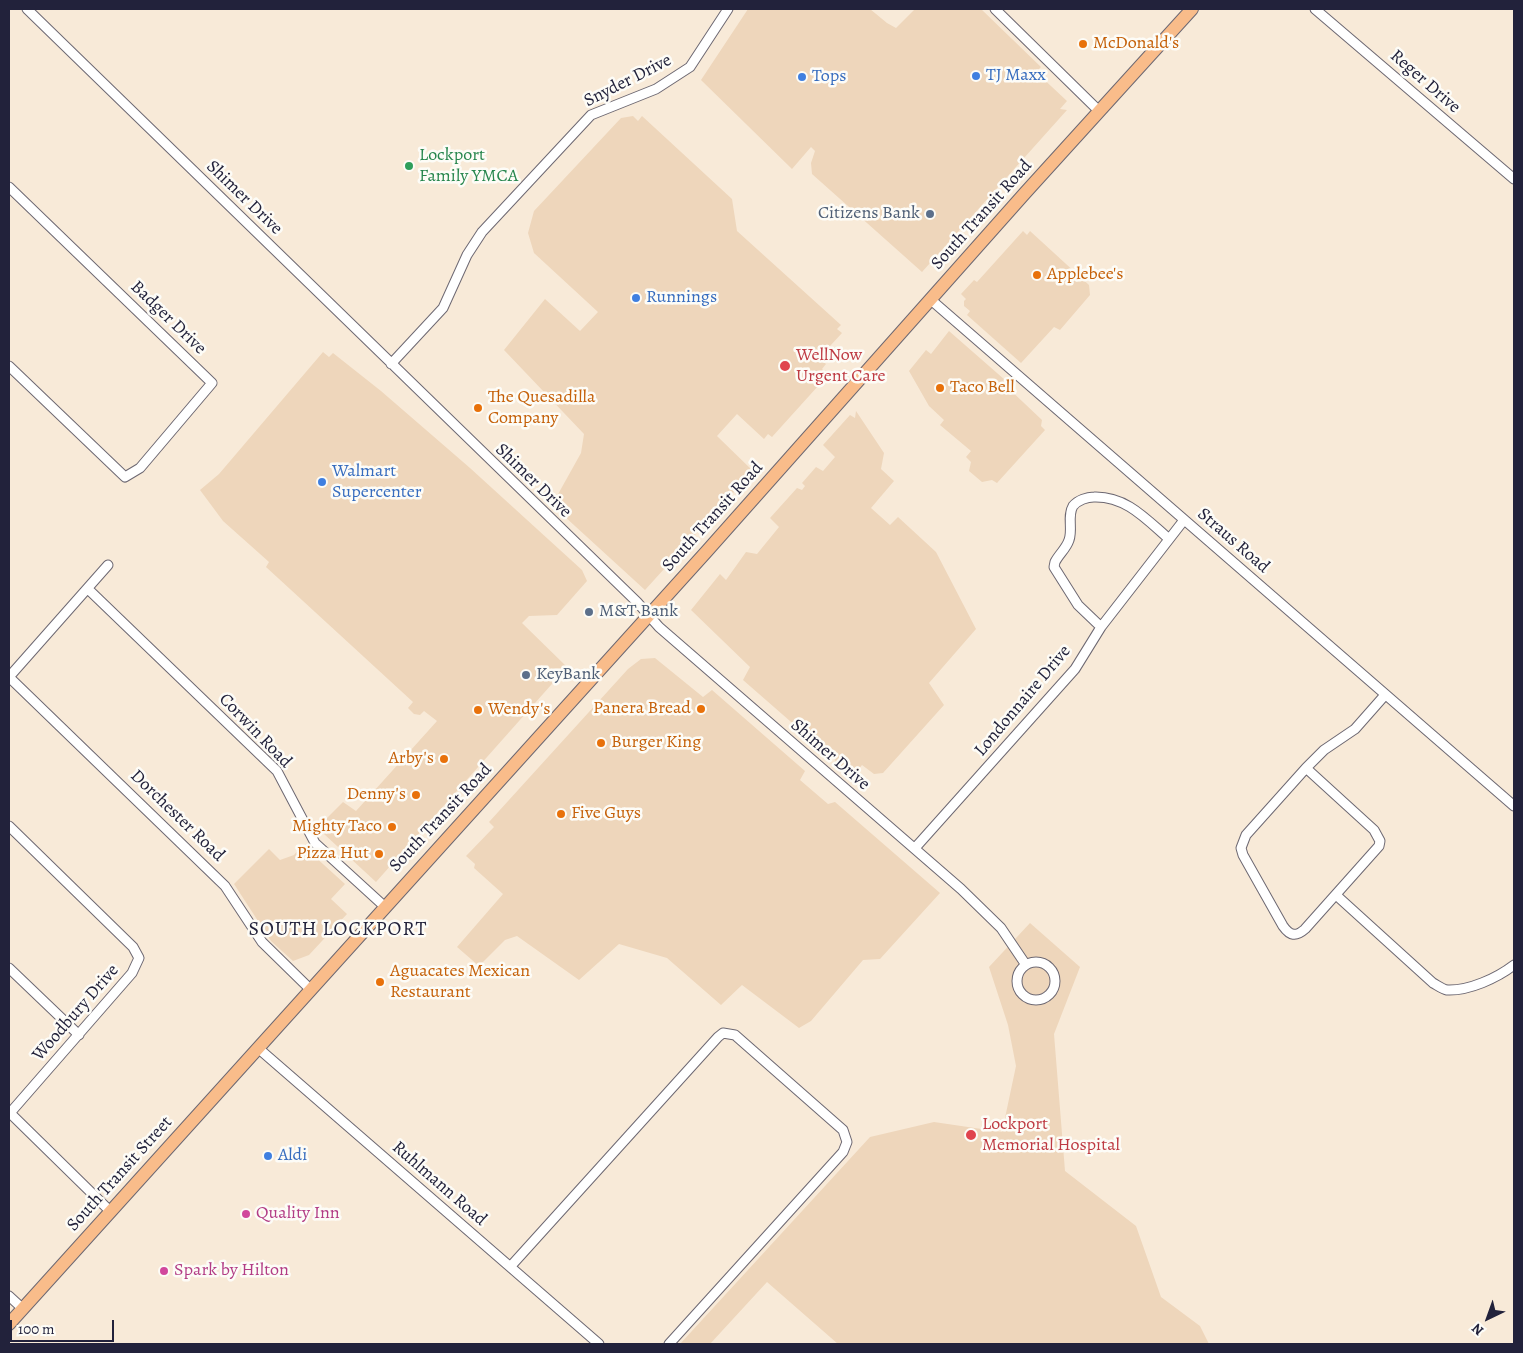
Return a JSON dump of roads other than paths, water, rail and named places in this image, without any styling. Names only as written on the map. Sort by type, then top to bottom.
[{"type":"highway","name":"South Transit Road","points":[[258,1048],[1192,9]]},
{"type":"highway","name":"South Transit Street","points":[[9,1324],[258,1048]]},
{"type":"street","name":"Shimer Drive","points":[[27,9],[648,614],[659,627],[915,848],[985,912],[1000,928],[1026,965]]},
{"type":"street","name":"Snyder Drive","points":[[391,364],[443,308],[467,255],[482,232],[591,115],[656,88],[690,67],[728,9]]},
{"type":"street","points":[[995,9],[1100,111]]},
{"type":"street","name":"Reger Drive","points":[[1315,9],[1514,179]]},
{"type":"street","name":"Badger Drive","points":[[9,187],[212,383],[140,468],[125,477],[9,366]]},
{"type":"street","name":"Straus Road","points":[[930,299],[1514,806]]},
{"type":"street","points":[[1100,627],[1078,605],[1054,567],[1069,540],[1072,507],[1087,497],[1104,497],[1119,500],[1133,508],[1169,539]]},
{"type":"street","name":"Londonnaire Drive","points":[[915,848],[1075,669],[1100,627],[1184,520]]},
{"type":"street","points":[[9,677],[108,565]]},
{"type":"street","name":"Corwin Road","points":[[88,589],[277,771],[315,843],[384,906]]},
{"type":"street","name":"Dorchester Road","points":[[9,677],[225,886],[262,942],[310,989]]},
{"type":"street","points":[[1306,768],[1374,830],[1380,841],[1379,846],[1336,895],[1299,934],[1293,935],[1287,932],[1243,855],[1241,848],[1246,835],[1306,768],[1324,750],[1355,729],[1385,695]]},
{"type":"street","name":"Woodbury Drive","points":[[9,826],[133,948],[139,958],[132,973],[9,1112]]},
{"type":"street","points":[[1336,895],[1433,983],[1445,990],[1461,988],[1496,977],[1514,965]]},
{"type":"street","points":[[1038,962],[1044,964],[1053,973],[1054,985],[1048,996],[1042,999],[1030,999],[1020,992],[1018,974],[1026,965],[1038,962]]},
{"type":"street","points":[[9,968],[79,1035]]},
{"type":"street","points":[[510,1267],[718,1037],[722,1034],[736,1035],[844,1130],[847,1142],[842,1152],[669,1344]]},
{"type":"street","name":"Ruhlmann Road","points":[[258,1048],[599,1344]]},
{"type":"street","points":[[9,1112],[110,1211]]},
{"type":"street","points":[[9,1296],[22,1308]]},
{"type":"place","name":"McDonald's","points":[[1083,44]]},
{"type":"place","name":"TJ Maxx","points":[[976,76]]},
{"type":"place","name":"Tops","points":[[802,77]]},
{"type":"place","name":"Lockport Family YMCA","points":[[409,166]]},
{"type":"place","name":"Citizens Bank","points":[[930,214]]},
{"type":"place","name":"Applebee's","points":[[1037,275]]},
{"type":"place","name":"Runnings","points":[[636,298]]},
{"type":"place","name":"WellNow Urgent Care","points":[[785,366]]},
{"type":"place","name":"Taco Bell","points":[[940,388]]},
{"type":"place","name":"The Quesadilla Company","points":[[478,408]]},
{"type":"place","name":"Walmart Supercenter","points":[[322,482]]},
{"type":"place","name":"M&T Bank","points":[[589,612]]},
{"type":"place","name":"KeyBank","points":[[526,675]]},
{"type":"place","name":"Panera Bread","points":[[701,709]]},
{"type":"place","name":"Wendy's","points":[[478,710]]},
{"type":"place","name":"Burger King","points":[[601,743]]},
{"type":"place","name":"Arby's","points":[[444,759]]},
{"type":"place","name":"Denny's","points":[[416,795]]},
{"type":"place","name":"Five Guys","points":[[561,814]]},
{"type":"place","name":"Mighty Taco","points":[[392,827]]},
{"type":"place","name":"Pizza Hut","points":[[379,854]]},
{"type":"place","name":"Aguacates Mexican Restaurant","points":[[380,982]]},
{"type":"place","name":"Lockport Memorial Hospital","points":[[971,1135]]},
{"type":"place","name":"Aldi","points":[[268,1156]]},
{"type":"place","name":"Quality Inn","points":[[246,1214]]},
{"type":"place","name":"Spark by Hilton","points":[[164,1271]]},
{"type":"district","name":"SOUTH LOCKPORT","points":[[338,930]]}]
